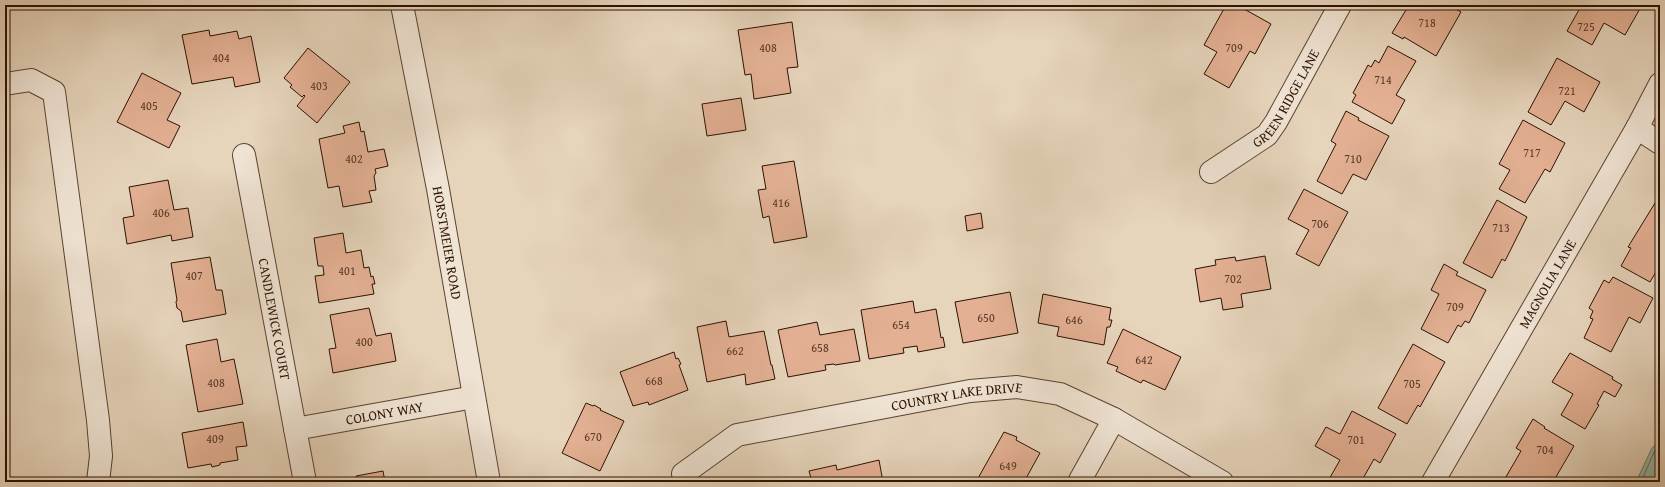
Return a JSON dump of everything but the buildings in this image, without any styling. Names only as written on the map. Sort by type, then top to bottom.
[{"type":"street","name":"HORSTMEIER ROAD","points":[[402,5],[438,189],[489,482]]},
{"type":"street","name":"GREEN RIDGE LANE","points":[[1211,172],[1267,134],[1276,122],[1340,5]]},
{"type":"street","points":[[5,84],[31,80],[54,92],[98,420],[101,456],[98,482]]},
{"type":"street","name":"MAGNOLIA LANE","points":[[1433,482],[1637,128],[1660,84]]},
{"type":"street","points":[[1637,128],[1660,142]]},
{"type":"street","name":"CANDLEWICK COURT","points":[[244,156],[305,482]]},
{"type":"street","name":"COUNTRY LAKE DRIVE","points":[[683,474],[737,435],[970,391],[1017,386],[1060,394],[1114,419],[1222,482]]},
{"type":"street","name":"COLONY WAY","points":[[295,429],[474,397]]},
{"type":"street","points":[[1079,482],[1114,419]]},
{"type":"water","points":[[1660,441],[1660,482],[1636,482],[1652,448]]}]
